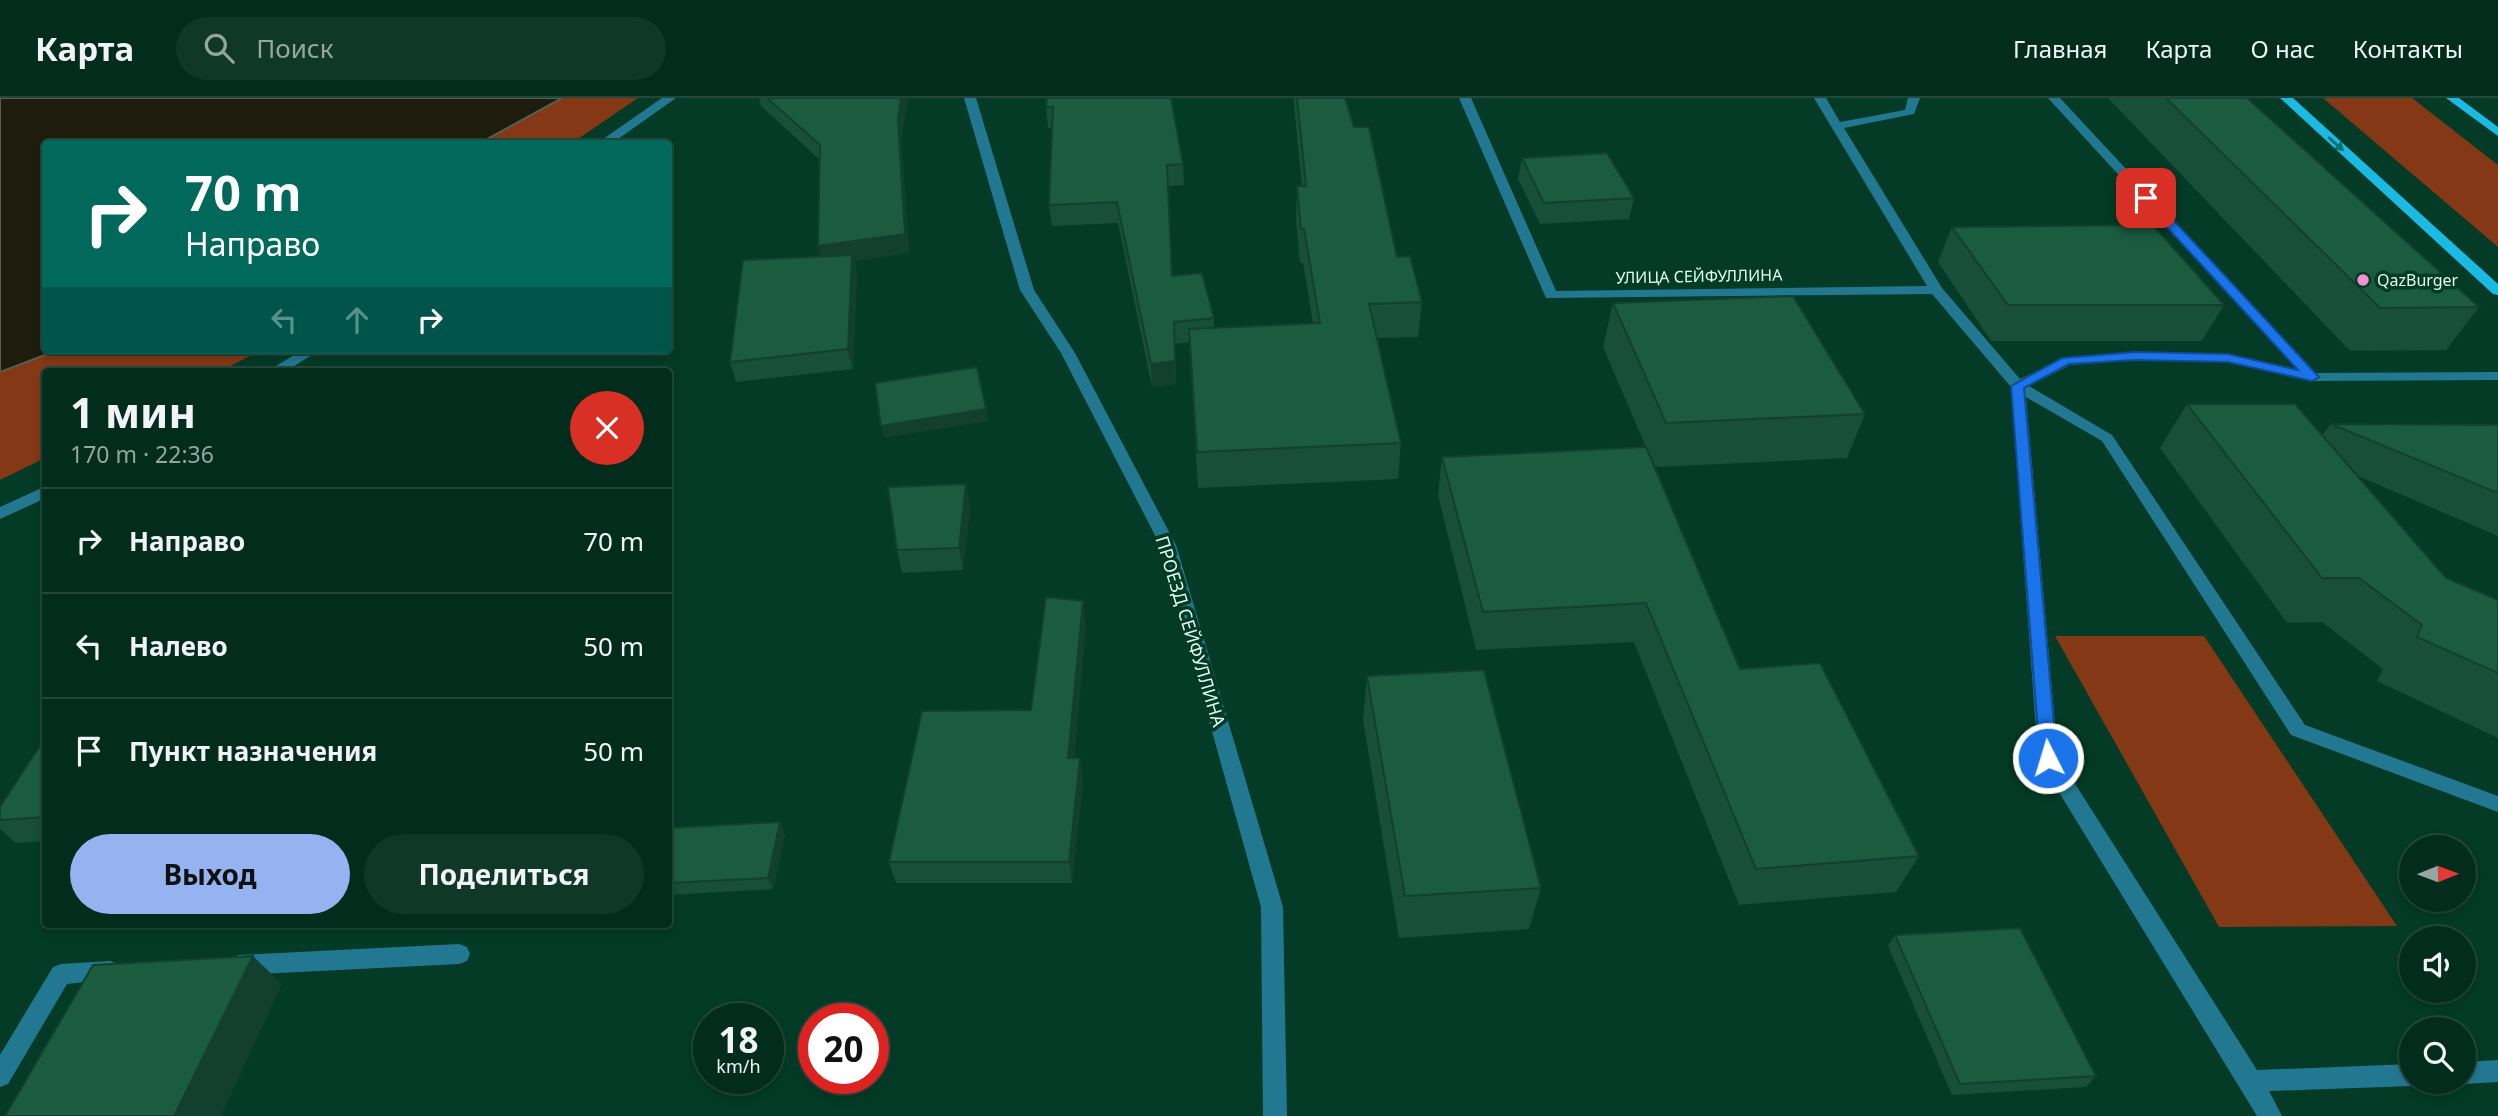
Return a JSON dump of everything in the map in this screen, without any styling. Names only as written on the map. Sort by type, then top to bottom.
[{"type":"main road","points":[[2286,98],[2498,291]]},
{"type":"main road","points":[[2452,98],[2498,133]]},
{"type":"street","points":[[608,140],[670,98]]},
{"type":"street","name":"ПРОЕЗД СЕЙФУЛЛИНА","points":[[970,98],[1027,290],[1068,353],[1168,545],[1272,907],[1275,1116]]},
{"type":"street","name":"УЛИЦА СЕЙФУЛЛИНА","points":[[1465,98],[1551,295],[1936,290]]},
{"type":"street","points":[[1820,98],[1936,290],[2018,386],[2107,438],[2298,730],[2498,804]]},
{"type":"street","points":[[1837,126],[1910,112],[1914,98]]},
{"type":"street","points":[[2054,98],[2312,377]]},
{"type":"street","points":[[280,368],[306,354]]},
{"type":"street","points":[[2018,386],[2067,361],[2135,356],[2228,358],[2312,377],[2498,376]]},
{"type":"street","points":[[2018,386],[2048,758],[2251,1081],[2270,1116]]},
{"type":"street","points":[[0,514],[42,493]]},
{"type":"street","points":[[212,966],[459,954]]},
{"type":"street","points":[[0,1076],[61,974],[130,970]]},
{"type":"street","points":[[2476,1072],[2498,1071]]},
{"type":"street","points":[[2251,1081],[2399,1075]]},
{"type":"shaded area","points":[[0,98],[562,98],[485,140],[42,140],[42,354],[47,354],[0,372]]},
{"type":"shaded area","points":[[562,98],[638,98],[576,140],[487,140]]},
{"type":"shaded area","points":[[2323,98],[2412,98],[2498,165],[2498,247]]},
{"type":"shaded area","points":[[47,354],[254,354],[226,368],[42,368],[42,459],[0,480],[0,372]]},
{"type":"shaded area","points":[[2055,636],[2204,636],[2397,926],[2219,927]]},
{"type":"building","points":[[767,98],[901,98],[898,120],[905,234],[818,246],[820,145]]},
{"type":"building","points":[[1047,98],[1171,98],[1183,164],[1167,165],[1172,276],[1202,273],[1214,318],[1174,322],[1175,361],[1151,364],[1117,202],[1049,205],[1053,107],[1046,107]]},
{"type":"building","points":[[1297,98],[1345,98],[1354,127],[1369,127],[1397,257],[1410,256],[1422,302],[1369,304],[1401,443],[1197,452],[1189,329],[1320,323],[1304,229],[1301,229],[1297,186],[1306,186]]},
{"type":"building","points":[[2166,98],[2247,98],[2479,307],[2380,308]]},
{"type":"building","points":[[1607,153],[1634,198],[1544,203],[1522,158]]},
{"type":"building","points":[[2153,225],[2224,305],[2008,305],[1952,227]]},
{"type":"building","points":[[852,255],[848,349],[730,362],[743,260]]},
{"type":"building","points":[[1793,296],[1865,414],[1666,423],[1613,303]]},
{"type":"building","points":[[977,367],[986,409],[881,426],[875,383]]},
{"type":"building","points":[[2187,404],[2295,404],[2446,578],[2498,600],[2498,673],[2417,637],[2422,625],[2359,578],[2322,578]]},
{"type":"building","points":[[2331,424],[2498,425],[2498,493]]},
{"type":"building","points":[[1646,447],[1740,669],[1820,663],[1919,856],[1756,869],[1646,603],[1483,612],[1442,457]]},
{"type":"building","points":[[966,484],[959,548],[897,550],[888,487]]},
{"type":"building","points":[[1046,597],[1083,601],[1068,758],[1080,758],[1069,862],[889,862],[922,711],[1031,710]]},
{"type":"building","points":[[1484,670],[1541,888],[1405,896],[1367,676]]},
{"type":"building","points":[[41,744],[42,817],[0,820],[0,807]]},
{"type":"building","points":[[780,822],[768,878],[672,883],[672,828]]},
{"type":"building","points":[[2020,928],[2096,1076],[1960,1084],[1895,935]]},
{"type":"building","points":[[253,956],[174,1116],[5,1116],[93,965]]},
{"type":"place","name":"QazBurger","points":[[2363,280]]},
{"type":"route","points":[[2048,758],[2018,386],[2067,361],[2135,356],[2228,358],[2312,377],[2146,198]]}]
